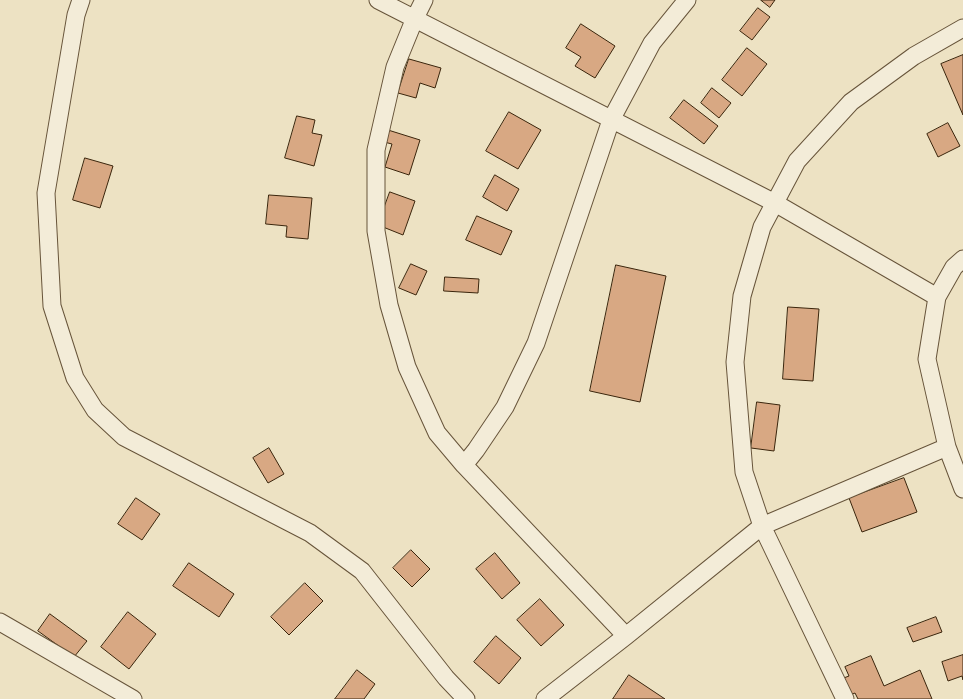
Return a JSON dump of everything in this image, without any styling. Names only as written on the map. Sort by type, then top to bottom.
[{"type":"street","points":[[81,0],[76,15],[46,193],[52,306],[75,378],[95,410],[124,437],[310,533],[362,571],[446,678],[466,699]]},
{"type":"street","points":[[378,0],[775,203],[937,297]]},
{"type":"street","points":[[424,0],[395,67],[376,150],[376,231],[389,305],[407,367],[437,433],[464,465],[626,636]]},
{"type":"street","points":[[464,465],[505,407],[536,343],[612,120],[652,43],[687,0]]},
{"type":"street","points":[[845,699],[762,526],[744,472],[735,362],[742,296],[762,227],[797,161],[851,102],[914,56],[963,28]]},
{"type":"street","points":[[963,259],[954,267],[937,297],[927,359],[947,447],[963,489]]},
{"type":"street","points":[[545,699],[626,636],[762,526],[947,447]]},
{"type":"street","points":[[0,622],[133,699]]},
{"type":"building","points":[[761,0],[775,0],[770,7]]},
{"type":"building","points":[[758,8],[770,17],[752,40],[740,31]]},
{"type":"building","points":[[581,24],[615,46],[595,78],[575,66],[581,57],[566,48]]},
{"type":"building","points":[[747,48],[767,64],[742,96],[722,80]]},
{"type":"building","points":[[963,55],[963,115],[941,64]]},
{"type":"building","points":[[409,59],[441,68],[435,88],[420,83],[416,98],[398,93]]},
{"type":"building","points":[[712,88],[731,103],[719,118],[701,103]]},
{"type":"building","points":[[684,100],[718,126],[704,144],[670,118]]},
{"type":"building","points":[[509,112],[541,130],[518,169],[486,151]]},
{"type":"building","points":[[297,116],[315,120],[312,133],[322,135],[314,166],[285,158]]},
{"type":"building","points":[[948,123],[960,146],[938,157],[927,134]]},
{"type":"building","points":[[388,130],[420,140],[409,175],[385,167],[392,144],[384,142]]},
{"type":"building","points":[[85,158],[113,166],[100,208],[73,200]]},
{"type":"building","points":[[495,175],[519,189],[507,211],[483,197]]},
{"type":"building","points":[[390,192],[415,201],[403,235],[378,225]]},
{"type":"building","points":[[269,195],[312,198],[308,239],[286,237],[287,226],[266,224]]},
{"type":"building","points":[[477,216],[512,231],[501,255],[466,240]]},
{"type":"building","points":[[411,264],[427,271],[416,295],[399,288]]},
{"type":"building","points":[[616,265],[666,276],[640,402],[590,391]]},
{"type":"building","points":[[445,277],[479,279],[478,293],[444,291]]},
{"type":"building","points":[[788,307],[819,309],[813,381],[783,379]]},
{"type":"building","points":[[757,402],[780,405],[774,451],[751,448]]},
{"type":"building","points":[[269,448],[284,474],[268,483],[253,458]]},
{"type":"building","points":[[904,478],[917,512],[862,532],[849,498]]},
{"type":"building","points":[[136,498],[160,514],[142,540],[118,524]]},
{"type":"building","points":[[411,550],[430,569],[412,587],[393,568]]},
{"type":"building","points":[[495,553],[520,583],[502,599],[476,569]]},
{"type":"building","points":[[189,563],[234,594],[219,617],[173,586]]},
{"type":"building","points":[[305,583],[323,601],[289,635],[271,617]]},
{"type":"building","points":[[540,599],[564,625],[541,646],[517,620]]},
{"type":"building","points":[[128,612],[156,634],[129,669],[101,647]]},
{"type":"building","points":[[50,614],[87,641],[74,657],[38,631]]},
{"type":"building","points":[[936,617],[942,632],[913,642],[907,628]]},
{"type":"building","points":[[496,636],[521,658],[499,684],[474,662]]},
{"type":"building","points":[[963,655],[963,680],[962,676],[948,681],[942,662]]},
{"type":"building","points":[[871,656],[884,686],[920,670],[932,699],[858,699],[855,693],[848,696],[841,679],[849,676],[845,667]]},
{"type":"building","points":[[357,670],[375,684],[364,699],[335,699]]},
{"type":"building","points":[[629,675],[665,699],[613,699]]}]
